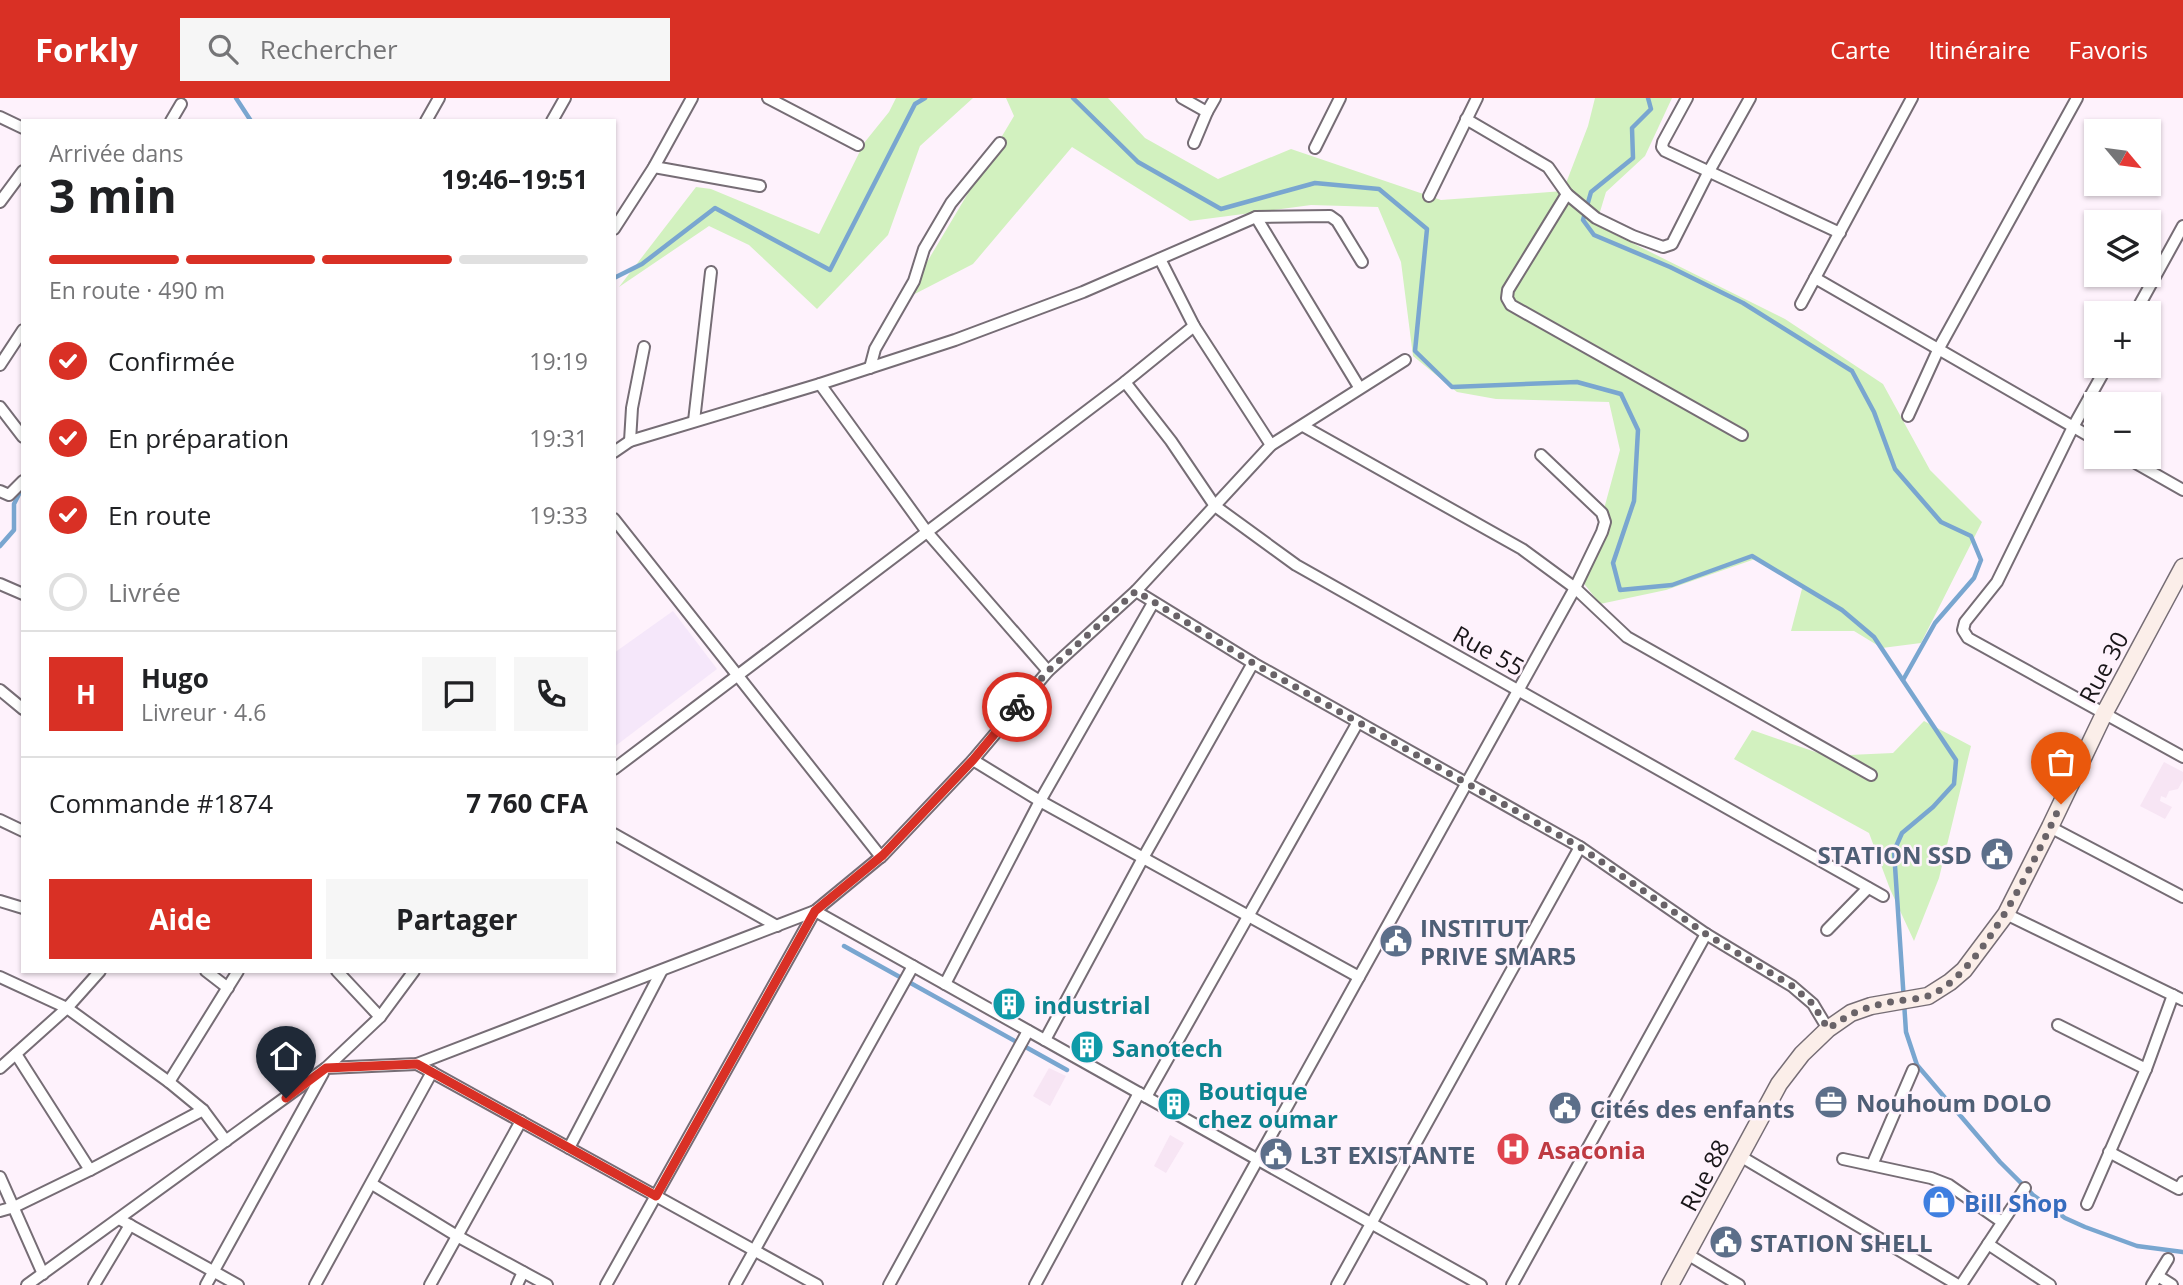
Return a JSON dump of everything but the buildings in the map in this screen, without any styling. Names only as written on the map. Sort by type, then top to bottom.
[{"type":"main road","name":"Rue 30","points":[[1928,996],[1964,970],[2006,914],[2104,714],[2183,567]]},
{"type":"main road","name":"Rue 88","points":[[1670,1285],[1779,1084],[1802,1054],[1828,1029],[1851,1013],[1871,1006],[1928,996]]},
{"type":"street","points":[[427,119],[439,98]]},
{"type":"street","points":[[553,119],[565,98]]},
{"type":"street","points":[[616,226],[654,167],[692,98]]},
{"type":"street","points":[[768,98],[858,145]]},
{"type":"street","points":[[1182,98],[1207,112]]},
{"type":"street","points":[[1194,143],[1215,98]]},
{"type":"street","points":[[1315,148],[1340,98]]},
{"type":"street","points":[[1430,196],[1477,98]]},
{"type":"street","points":[[1687,98],[1662,148],[1665,151],[1840,233]]},
{"type":"street","points":[[1466,119],[1548,167],[1567,194],[1596,218],[1663,247],[1672,244],[1749,98]]},
{"type":"street","points":[[1801,304],[1912,98]]},
{"type":"street","points":[[1908,416],[1939,348],[2077,98]]},
{"type":"street","points":[[172,119],[181,104]]},
{"type":"street","points":[[0,117],[21,127]]},
{"type":"street","points":[[870,368],[875,349],[914,282],[924,249],[951,203],[1000,143]]},
{"type":"street","points":[[654,167],[760,186]]},
{"type":"street","points":[[0,202],[21,174]]},
{"type":"street","points":[[1567,194],[1508,290],[1507,298],[1511,304],[1742,435]]},
{"type":"street","points":[[616,451],[630,441],[870,368],[1028,313],[1256,217],[1330,216],[1362,262]]},
{"type":"street","points":[[1256,217],[1359,387]]},
{"type":"street","points":[[2142,301],[2183,226]]},
{"type":"street","points":[[1160,259],[1194,326],[1271,444]]},
{"type":"street","points":[[694,421],[711,272]]},
{"type":"street","points":[[1815,278],[2084,433]]},
{"type":"street","points":[[616,766],[1125,382],[1194,326]]},
{"type":"street","points":[[0,365],[21,333]]},
{"type":"street","points":[[630,441],[632,408],[644,347]]},
{"type":"street","points":[[326,1068],[417,1064],[815,911],[881,857],[973,760],[1048,671],[1136,591],[1271,444],[1405,360]]},
{"type":"street","points":[[2100,378],[2073,427],[1997,582],[1965,622],[1963,630],[1968,638],[2183,757]]},
{"type":"street","name":"Rue 55","points":[[1125,382],[1171,441],[1214,506],[1296,565],[1883,896]]},
{"type":"street","points":[[820,384],[927,532],[1048,671]]},
{"type":"street","points":[[0,407],[21,434]]},
{"type":"street","points":[[1303,426],[1522,549],[1575,588],[1627,637],[1871,775]]},
{"type":"street","points":[[1188,1285],[1575,588],[1605,522],[1602,513],[1541,455]]},
{"type":"street","points":[[2146,469],[2183,490]]},
{"type":"street","points":[[0,491],[9,495],[21,483]]},
{"type":"street","points":[[616,522],[881,857]]},
{"type":"street","points":[[0,584],[21,593]]},
{"type":"street","points":[[1136,591],[1253,663],[1580,847],[1706,934],[1792,986],[1813,1004],[1828,1029]]},
{"type":"street","points":[[945,984],[1040,801],[1153,603]]},
{"type":"street","points":[[1045,1040],[1143,858],[1253,663]]},
{"type":"street","points":[[1,689],[21,707]]},
{"type":"street","points":[[1035,1285],[1358,722]]},
{"type":"street","points":[[973,760],[1040,801],[1359,977]]},
{"type":"street","points":[[0,820],[21,830]]},
{"type":"street","points":[[2050,827],[2183,897]]},
{"type":"street","points":[[616,835],[778,926]]},
{"type":"street","points":[[1337,1285],[1580,847]]},
{"type":"street","points":[[1827,930],[1868,888]]},
{"type":"street","points":[[0,901],[21,907]]},
{"type":"street","points":[[815,911],[1481,1285]]},
{"type":"street","points":[[606,1285],[815,911]]},
{"type":"street","points":[[2006,914],[2178,998],[2087,1204]]},
{"type":"street","points":[[1512,1285],[1706,934]]},
{"type":"street","points":[[735,1285],[913,966]]},
{"type":"street","points":[[569,1148],[661,972]]},
{"type":"street","points":[[84,973],[86,987]]},
{"type":"street","points":[[0,1068],[67,1008],[98,973]]},
{"type":"street","points":[[209,973],[228,988]]},
{"type":"street","points":[[169,1082],[237,973]]},
{"type":"street","points":[[339,973],[380,1017]]},
{"type":"street","points":[[27,1285],[124,1222],[226,1141],[326,1068],[380,1017],[413,973]]},
{"type":"street","points":[[0,976],[67,1008],[169,1082],[203,1110],[226,1141]]},
{"type":"street","points":[[2058,1025],[2146,1069]]},
{"type":"street","points":[[889,1285],[1028,1031]]},
{"type":"street","points":[[16,1054],[90,1170]]},
{"type":"street","points":[[417,1064],[817,1285]]},
{"type":"street","points":[[206,1285],[326,1068]]},
{"type":"street","points":[[1872,1165],[1913,1070]]},
{"type":"street","points":[[315,1285],[432,1072]]},
{"type":"street","points":[[0,1211],[14,1207],[90,1170],[203,1110]]},
{"type":"street","points":[[430,1285],[521,1121]]},
{"type":"street","points":[[2109,1153],[2179,1189],[2183,1182]]},
{"type":"street","points":[[1740,1156],[1960,1285],[2025,1188]]},
{"type":"street","points":[[1843,1159],[1931,1178],[1949,1185],[2003,1222]]},
{"type":"street","points":[[0,1177],[43,1273]]},
{"type":"street","points":[[372,1184],[457,1236],[547,1285]]},
{"type":"street","points":[[124,1222],[238,1285]]},
{"type":"street","points":[[94,1285],[124,1222]]},
{"type":"street","points":[[1988,1244],[2050,1285]]},
{"type":"street","points":[[1687,1254],[1739,1285]]},
{"type":"street","points":[[2168,1259],[2155,1280],[2172,1285]]},
{"type":"street","points":[[517,1285],[523,1272]]},
{"type":"shaded area","points":[[673,611],[717,669],[616,745],[616,652]]},
{"type":"shaded area","points":[[2164,762],[2183,772],[2183,780],[2178,789],[2169,791],[2166,798],[2161,796],[2160,801],[2172,807],[2165,819],[2140,806]]},
{"type":"shaded area","points":[[1049,1068],[1066,1076],[1050,1106],[1033,1096]]},
{"type":"shaded area","points":[[1170,1135],[1184,1143],[1166,1173],[1154,1166]]},
{"type":"green space","points":[[896,98],[973,98],[920,146],[888,235],[817,309],[749,245],[709,226],[619,287],[696,187],[711,189],[819,234],[864,143],[889,112]]},
{"type":"green space","points":[[1006,98],[1108,98],[1145,138],[1218,179],[1291,149],[1441,200],[1563,191],[1588,126],[1595,98],[1672,98],[1645,156],[1606,192],[1596,225],[1785,319],[1883,384],[1930,470],[1982,522],[1921,643],[1882,648],[1854,631],[1791,631],[1803,585],[1758,558],[1666,590],[1600,604],[1578,576],[1601,520],[1620,450],[1609,402],[1496,399],[1457,392],[1413,356],[1401,262],[1378,207],[1311,205],[1190,221],[1072,147],[973,264],[905,299],[1014,116]]},
{"type":"green space","points":[[1924,721],[1971,746],[1939,878],[1914,941],[1890,889],[1869,833],[1734,759],[1752,730],[1827,756],[1893,753]]},
{"type":"waterway","points":[[236,98],[250,119]]},
{"type":"waterway","points":[[616,277],[642,264],[715,208],[830,270],[915,104],[925,98]]},
{"type":"waterway","points":[[1073,98],[1138,162],[1221,209],[1315,183],[1379,189],[1427,229],[1415,351],[1452,387],[1577,382],[1621,394],[1638,430],[1634,501],[1613,563],[1620,590],[1672,585],[1752,556],[1842,610],[1874,637],[1956,760],[1954,784],[1933,807],[1902,833],[1894,851],[1906,1032],[1917,1065],[2000,1162],[2033,1195],[2065,1218],[2137,1246],[2183,1252]]},
{"type":"waterway","points":[[1648,98],[1651,109],[1632,128],[1633,158],[1591,192],[1583,220],[1594,235],[1670,267],[1743,303],[1852,371],[1874,412],[1895,469],[1941,522],[1971,536],[1981,560],[1974,578],[1935,623],[1903,680]]},
{"type":"waterway","points":[[0,546],[14,530],[14,504],[21,490]]},
{"type":"waterway","points":[[844,946],[1067,1070]]},
{"type":"way so far","points":[[1017,707],[1048,671],[1136,591],[1253,663],[1580,847],[1706,934],[1792,986],[1813,1004],[1828,1029],[1851,1013],[1871,1006],[1928,996],[1964,970],[2006,914],[2061,804]]},
{"type":"place","name":"STATION SSD","points":[[1997,854]]},
{"type":"place","name":"INSTITUT PRIVE SMAR5","points":[[1396,941]]},
{"type":"place","name":"industrial","points":[[1009,1004]]},
{"type":"place","name":"Sanotech","points":[[1087,1047]]},
{"type":"place","name":"Nouhoum DOLO","points":[[1831,1102]]},
{"type":"place","name":"Boutique chez oumar","points":[[1174,1104]]},
{"type":"place","name":"Cités des enfants","points":[[1565,1108]]},
{"type":"place","name":"Asaconia","points":[[1513,1149]]},
{"type":"place","name":"L3T EXISTANTE","points":[[1276,1154]]},
{"type":"place","name":"Bill Shop","points":[[1939,1202]]},
{"type":"place","name":"STATION SHELL","points":[[1726,1242]]},
{"type":"route","points":[[286,1098],[326,1068],[417,1064],[656,1196],[815,911],[883,855],[973,760],[1017,707]]}]
